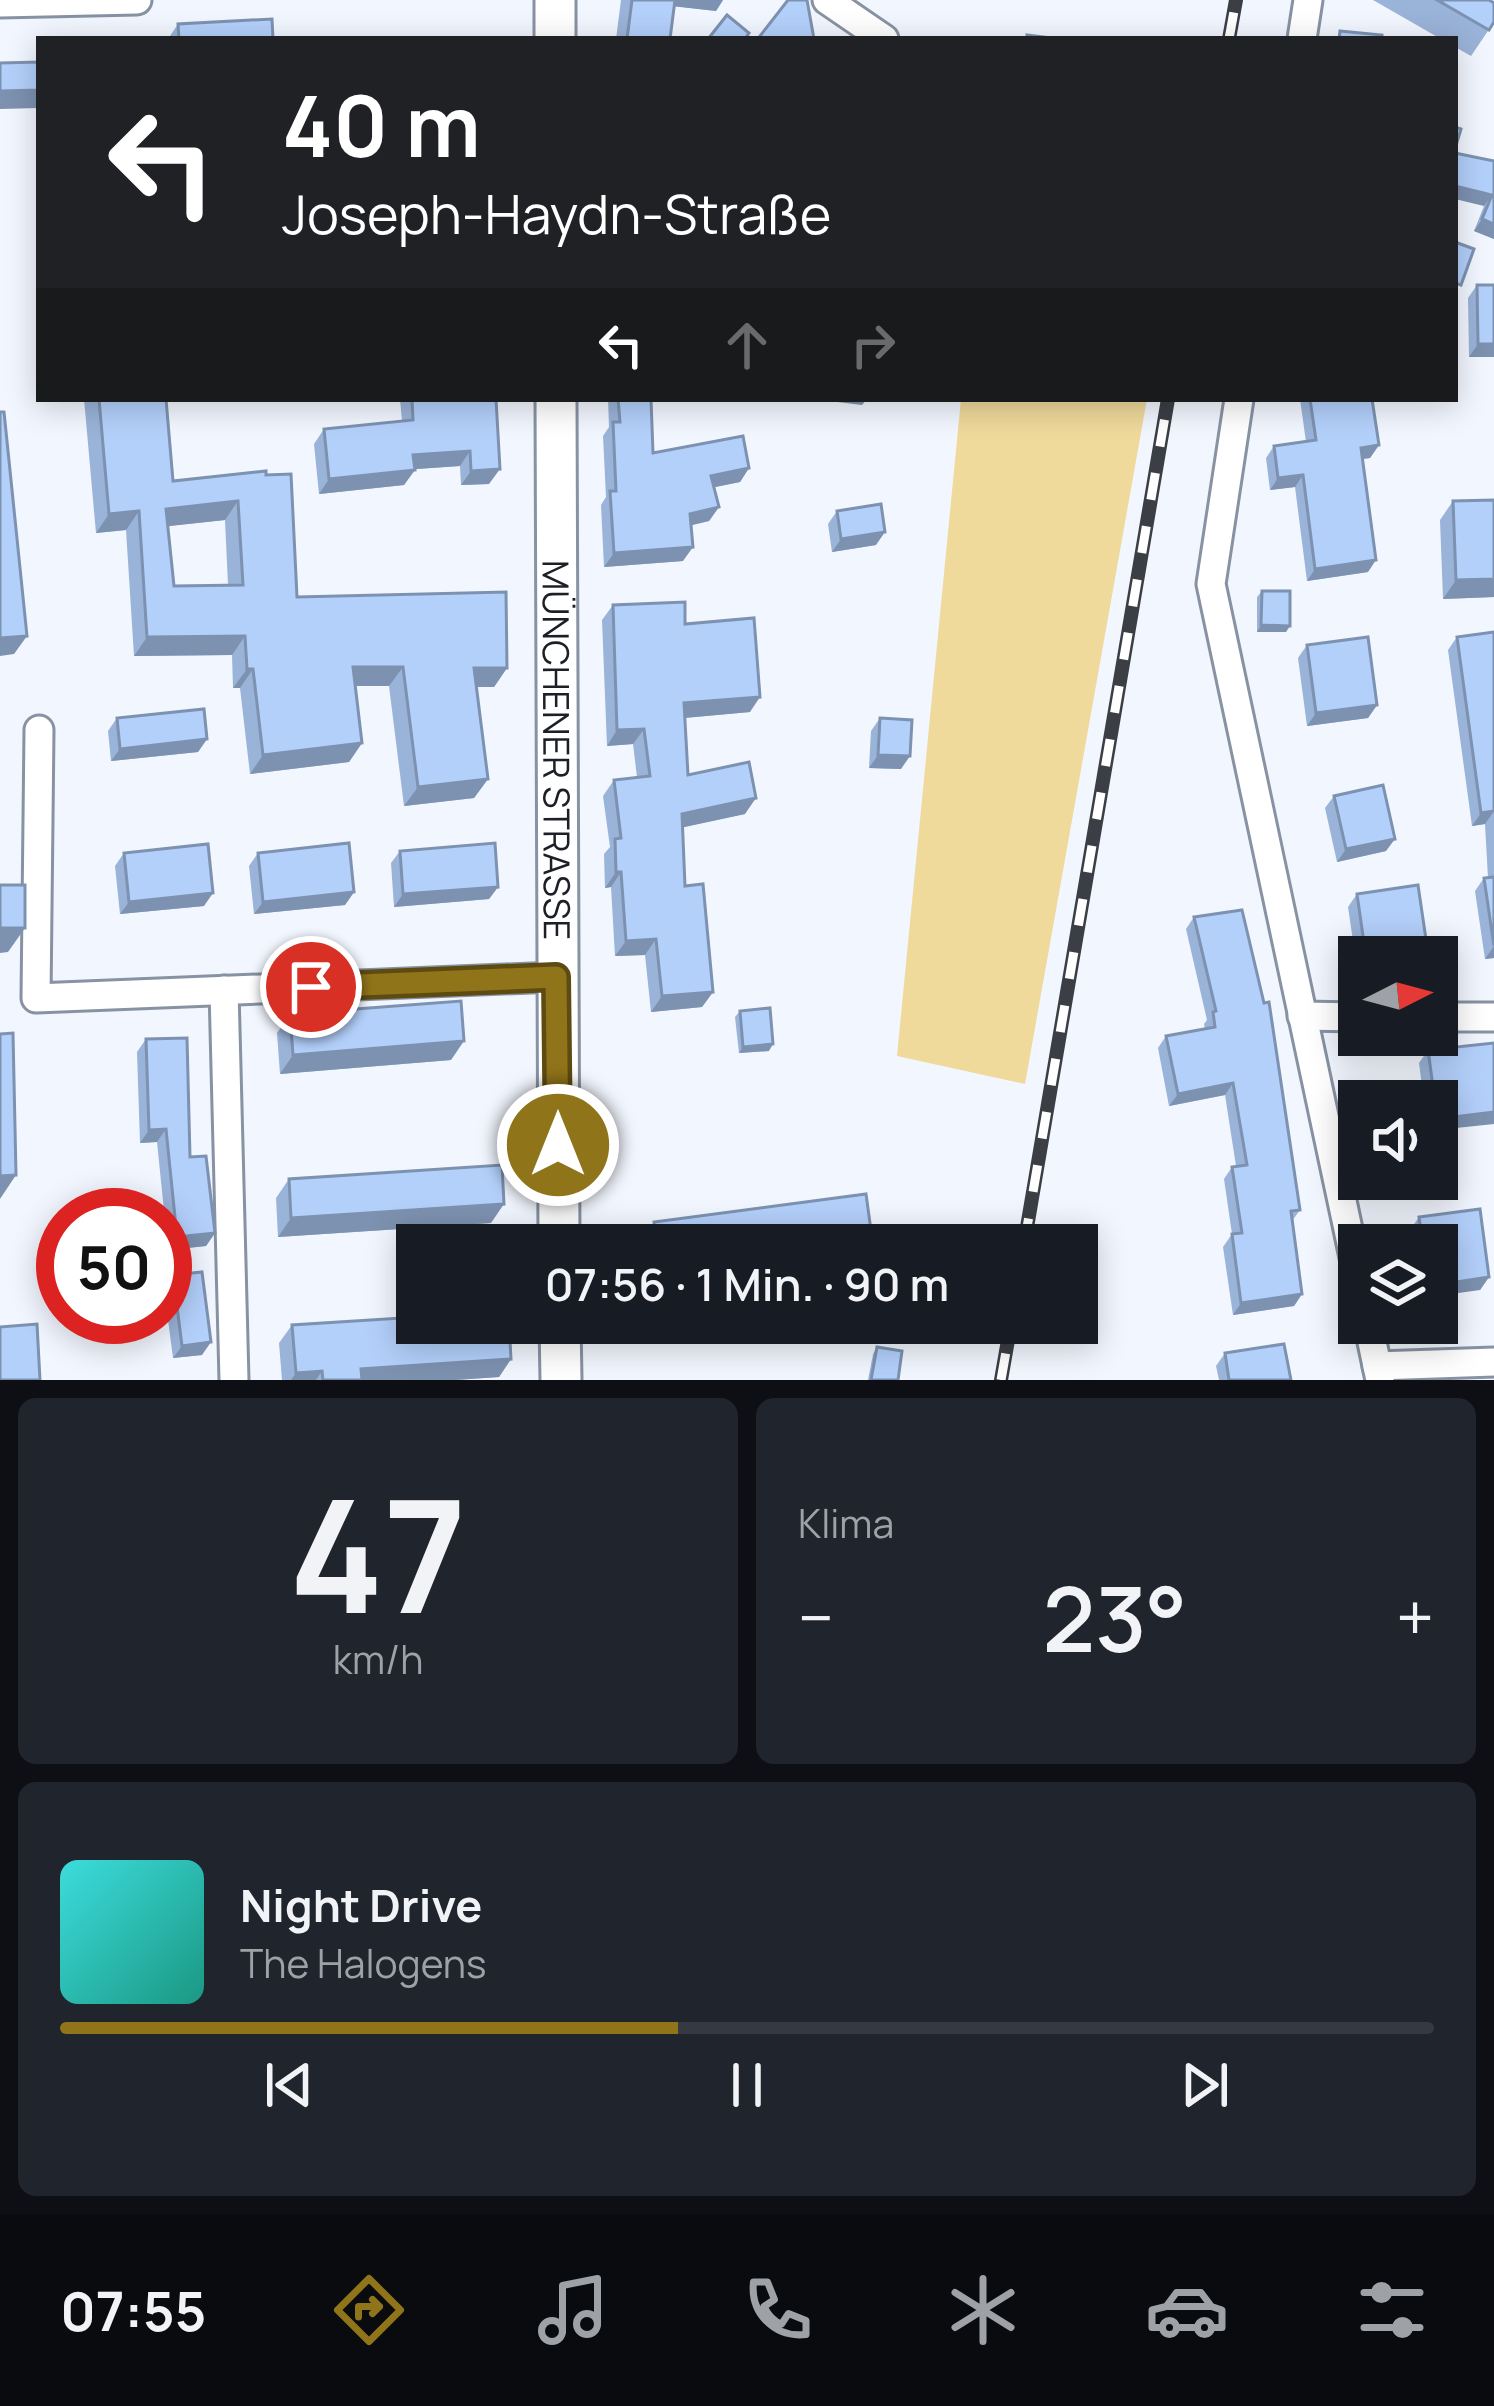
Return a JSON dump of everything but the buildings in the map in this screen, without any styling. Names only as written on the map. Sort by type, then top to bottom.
[{"type":"main road","points":[[555,0],[555,36]]},
{"type":"main road","name":"MÜNCHENER STRASSE","points":[[556,402],[559,1224]]},
{"type":"main road","points":[[560,1344],[561,1380]]},
{"type":"street","points":[[0,3],[137,0]]},
{"type":"street","points":[[827,0],[880,36]]},
{"type":"street","points":[[1302,36],[1308,0]]},
{"type":"street","points":[[1239,402],[1211,584],[1347,1224]]},
{"type":"street","points":[[40,730],[36,998],[556,977]]},
{"type":"street","points":[[224,990],[234,1380]]},
{"type":"street","points":[[1302,1016],[1338,1017]]},
{"type":"street","points":[[1458,1017],[1494,1018]]},
{"type":"street","points":[[1378,1373],[1494,1362]]},
{"type":"shaded area","points":[[961,402],[1146,402],[1025,1084],[897,1056]]},
{"type":"railway","points":[[1230,36],[1236,0]]},
{"type":"railway","points":[[1028,1224],[1167,402]]},
{"type":"railway","points":[[1001,1380],[1007,1344]]},
{"type":"route","points":[[311,987],[556,977],[558,1145]]}]
